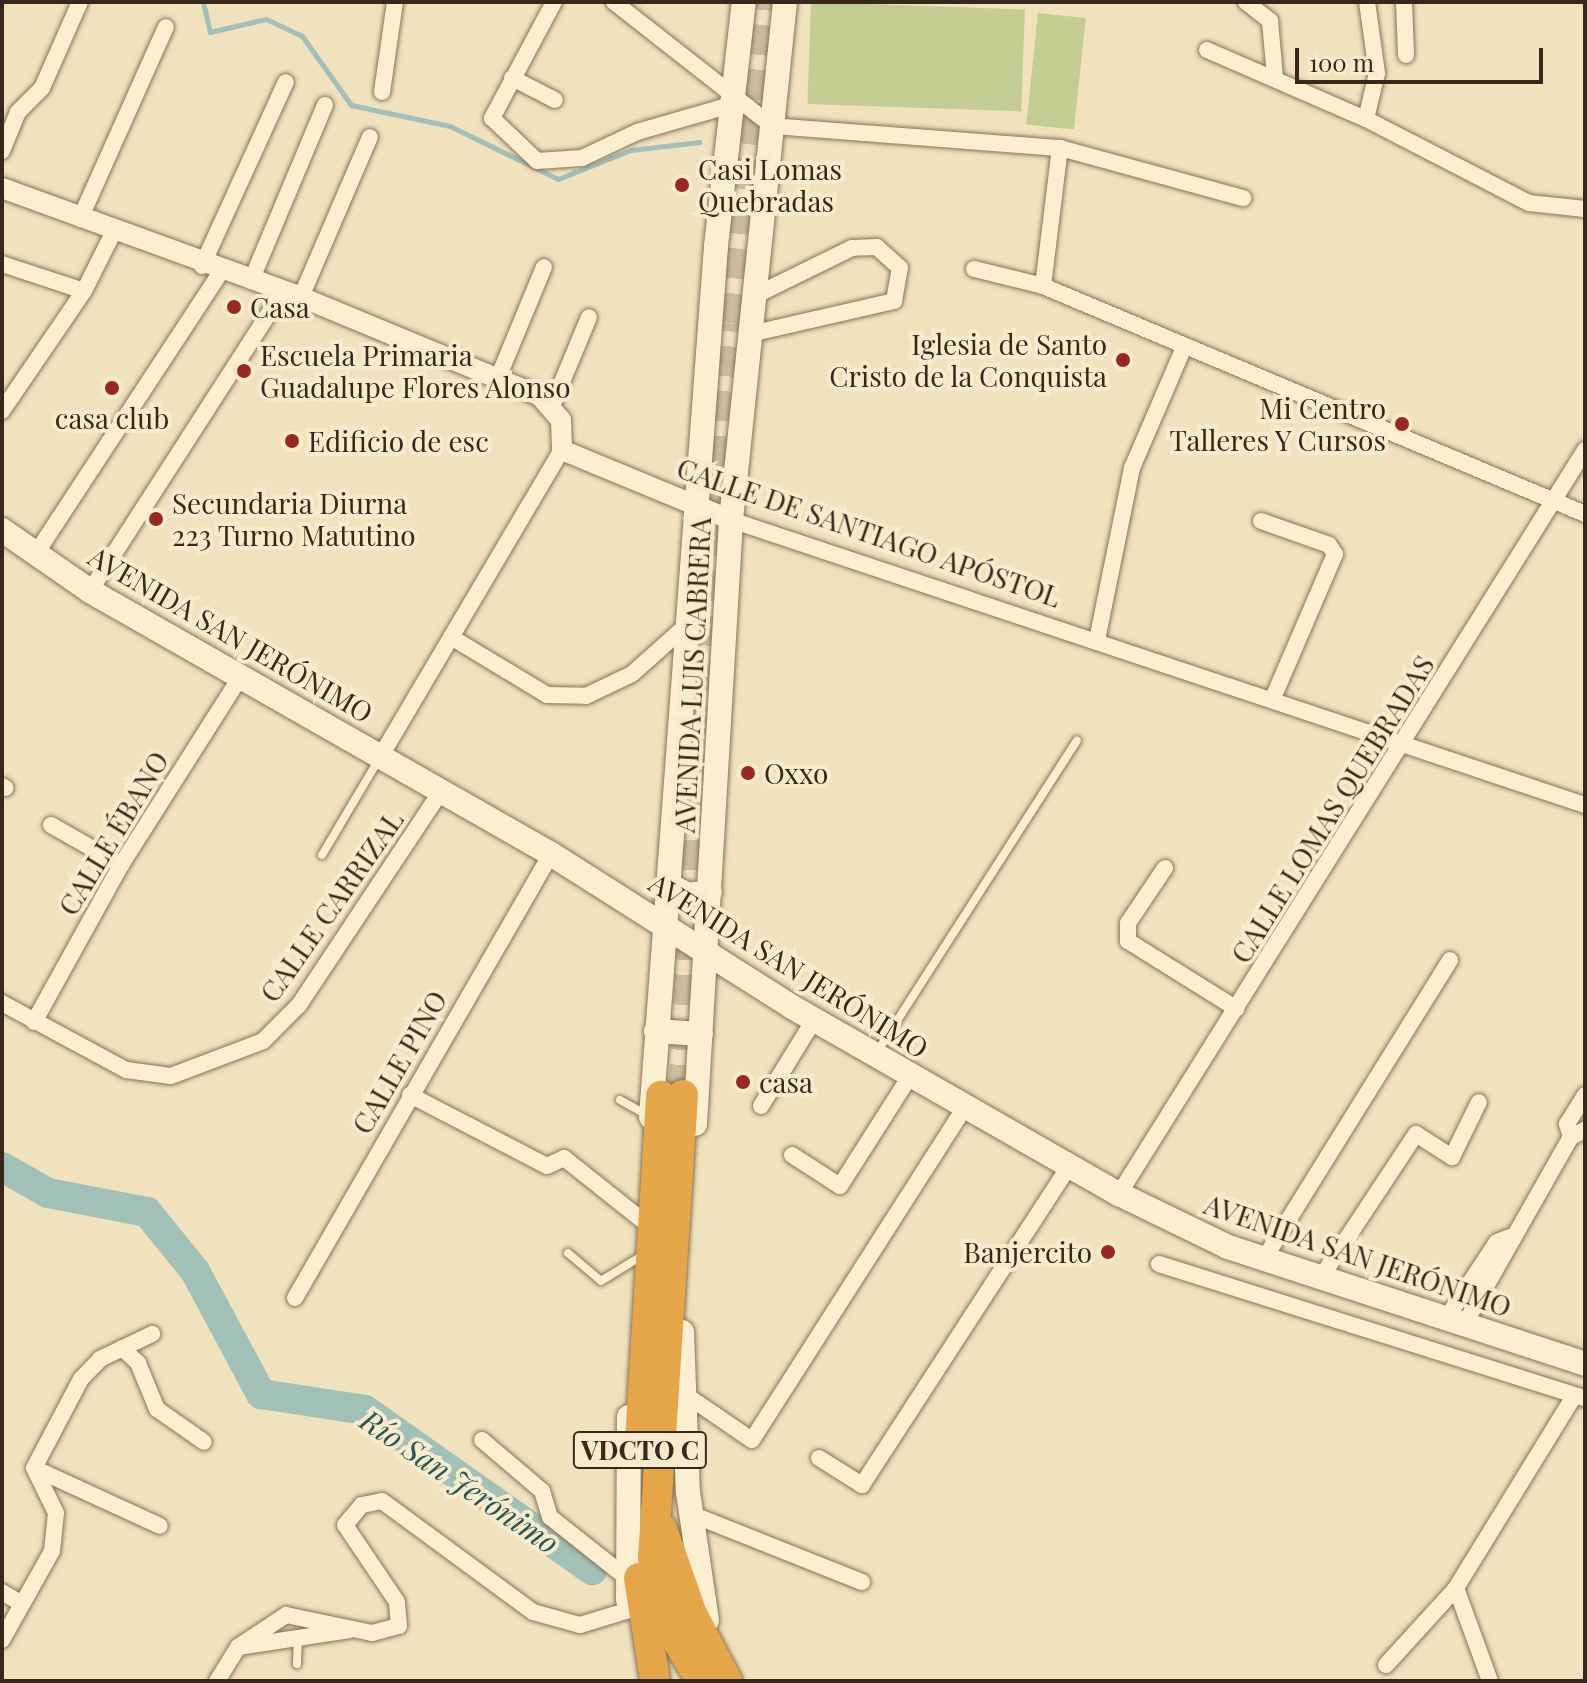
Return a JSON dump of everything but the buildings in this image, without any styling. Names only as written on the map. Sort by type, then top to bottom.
[{"type":"highway","name":"VDCTO C","points":[[665,1103],[657,1589],[677,1644],[701,1681]]},
{"type":"highway","name":"VDCTO C","points":[[665,1103],[633,1578],[652,1629],[682,1681]]},
{"type":"highway","points":[[658,1474],[662,1529],[681,1618],[714,1681]]},
{"type":"highway","points":[[662,1529],[688,1602],[727,1681]]},
{"type":"highway","points":[[688,1602],[695,1567]]},
{"type":"highway","points":[[633,1578],[655,1680]]},
{"type":"main road","name":"AVENIDA LUIS CABRERA","points":[[655,1680],[629,1610],[633,1578],[640,1257],[642,1220],[665,1103],[656,1031],[695,505],[744,2]]},
{"type":"main road","name":"AVENIDA LUIS CABRERA","points":[[736,1681],[704,1612],[695,1567],[683,1393],[731,520],[785,2]]},
{"type":"main road","name":"AVENIDA SAN JERÓNIMO","points":[[2,530],[90,591],[382,754],[665,921],[814,1020],[1119,1194],[1264,1259],[1585,1364]]},
{"type":"main road","points":[[668,884],[688,895],[710,892]]},
{"type":"main road","points":[[656,1031],[701,1034]]},
{"type":"street","points":[[2,151],[18,112],[42,88],[80,2]]},
{"type":"street","points":[[382,92],[395,2]]},
{"type":"street","points":[[554,2],[492,118],[537,161],[567,159],[734,104]]},
{"type":"street","points":[[614,2],[734,104],[772,126],[1060,148],[1243,198]]},
{"type":"street","points":[[1246,2],[1270,21],[1275,77]]},
{"type":"street","points":[[1366,119],[1377,73],[1367,2]]},
{"type":"street","points":[[1404,2],[1406,55]]},
{"type":"street","points":[[80,219],[166,27]]},
{"type":"street","points":[[1207,50],[1366,119],[1529,203],[1585,209]]},
{"type":"street","points":[[512,78],[555,100]]},
{"type":"street","points":[[35,555],[212,269],[286,82]]},
{"type":"street","points":[[251,281],[325,105]]},
{"type":"street","points":[[90,591],[292,294],[370,137]]},
{"type":"street","points":[[1043,286],[1060,148]]},
{"type":"street","points":[[2,188],[113,233],[292,294],[498,378],[552,406],[565,435],[562,450],[382,754]]},
{"type":"street","points":[[2,411],[84,291],[113,233]]},
{"type":"street","points":[[750,334],[894,301],[900,268],[877,247],[852,248],[754,296]]},
{"type":"street","points":[[2,264],[84,291]]},
{"type":"street","points":[[498,378],[544,267]]},
{"type":"street","points":[[974,269],[1043,286],[1585,514]]},
{"type":"street","points":[[552,406],[589,317]]},
{"type":"street","points":[[1097,640],[1132,468],[1184,347]]},
{"type":"street","name":"CALLE DE SANTIAGO APÓSTOL","points":[[562,450],[731,520],[1584,801]]},
{"type":"street","name":"CALLE LOMAS QUEBRADAS","points":[[1119,1194],[1406,744],[1550,499],[1585,450]]},
{"type":"street","points":[[1261,521],[1329,545],[1335,554],[1272,700]]},
{"type":"street","points":[[451,637],[547,695],[586,696],[632,674],[688,624]]},
{"type":"street","name":"CALLE ÉBANO","points":[[34,1022],[121,865],[242,674]]},
{"type":"street","name":"CALLE CARRIZAL","points":[[2,1003],[126,1070],[171,1076],[263,1041],[299,1005],[442,790]]},
{"type":"street","points":[[51,825],[121,865]]},
{"type":"street","name":"CALLE PINO","points":[[295,1298],[551,854]]},
{"type":"street","points":[[1165,868],[1128,923],[1128,941],[1237,1009]]},
{"type":"street","points":[[1264,1259],[1450,960]]},
{"type":"street","points":[[761,1106],[814,1020]]},
{"type":"street","points":[[792,1155],[840,1186],[910,1076]]},
{"type":"street","points":[[410,1095],[547,1166],[564,1158],[642,1220]]},
{"type":"street","points":[[1455,1322],[1511,1250],[1510,1237],[1578,1133],[1567,1124],[1585,1095]]},
{"type":"street","points":[[1320,1279],[1416,1134],[1452,1157],[1479,1102]]},
{"type":"street","points":[[683,1393],[752,1440],[965,1107]]},
{"type":"street","points":[[819,1458],[862,1485],[1069,1166]]},
{"type":"street","points":[[1159,1264],[1580,1399],[1456,1588],[1386,1665]]},
{"type":"street","points":[[34,1468],[81,1379],[122,1348],[152,1334]]},
{"type":"street","points":[[122,1348],[138,1363],[157,1409],[204,1442]]},
{"type":"street","points":[[482,1440],[542,1491],[550,1517],[633,1578]]},
{"type":"street","points":[[34,1468],[160,1526]]},
{"type":"street","points":[[2,1640],[52,1551],[56,1513],[34,1468]]},
{"type":"street","points":[[238,1647],[351,1629],[399,1626],[397,1602],[345,1525],[362,1505],[382,1501],[533,1612],[580,1625],[629,1610]]},
{"type":"street","points":[[691,1514],[862,1582]]},
{"type":"street","points":[[1456,1588],[1490,1681]]},
{"type":"street","points":[[2,1592],[22,1604]]},
{"type":"street","points":[[217,1681],[238,1647],[286,1615],[351,1629]]},
{"type":"lane","points":[[875,1056],[1077,741]]},
{"type":"lane","points":[[322,855],[382,754]]},
{"type":"lane","points":[[620,1100],[665,1103]]},
{"type":"lane","points":[[568,1253],[601,1281],[640,1257]]},
{"type":"lane","points":[[297,1664],[298,1638]]},
{"type":"green space","points":[[811,2],[1025,9],[1021,111],[807,104]]},
{"type":"green space","points":[[1038,13],[1086,18],[1074,129],[1026,124]]},
{"type":"waterway","points":[[203,2],[210,32],[266,19],[302,36],[351,105],[450,126],[558,179],[631,150],[700,142]]},
{"type":"waterway","name":"Río San Jerónimo","points":[[2,1167],[48,1193],[147,1212],[195,1271],[261,1394],[365,1410],[592,1570]]},
{"type":"tunnel","points":[[683,1095],[728,323],[764,2]]},
{"type":"place","name":"Casi Lomas Quebradas","points":[[682,185]]},
{"type":"place","name":"Casa","points":[[234,307]]},
{"type":"place","name":"Iglesia de Santo Cristo de la Conquista","points":[[1123,360]]},
{"type":"place","name":"Escuela Primaria Guadalupe Flores Alonso","points":[[244,371]]},
{"type":"place","name":"casa club","points":[[112,388]]},
{"type":"place","name":"Mi Centro Talleres Y Cursos","points":[[1402,424]]},
{"type":"place","name":"Edificio de esc","points":[[292,441]]},
{"type":"place","name":"Secundaria Diurna 223 Turno Matutino","points":[[156,519]]},
{"type":"place","name":"Oxxo","points":[[748,773]]},
{"type":"place","name":"casa","points":[[743,1082]]},
{"type":"place","name":"Banjercito","points":[[1108,1252]]}]
